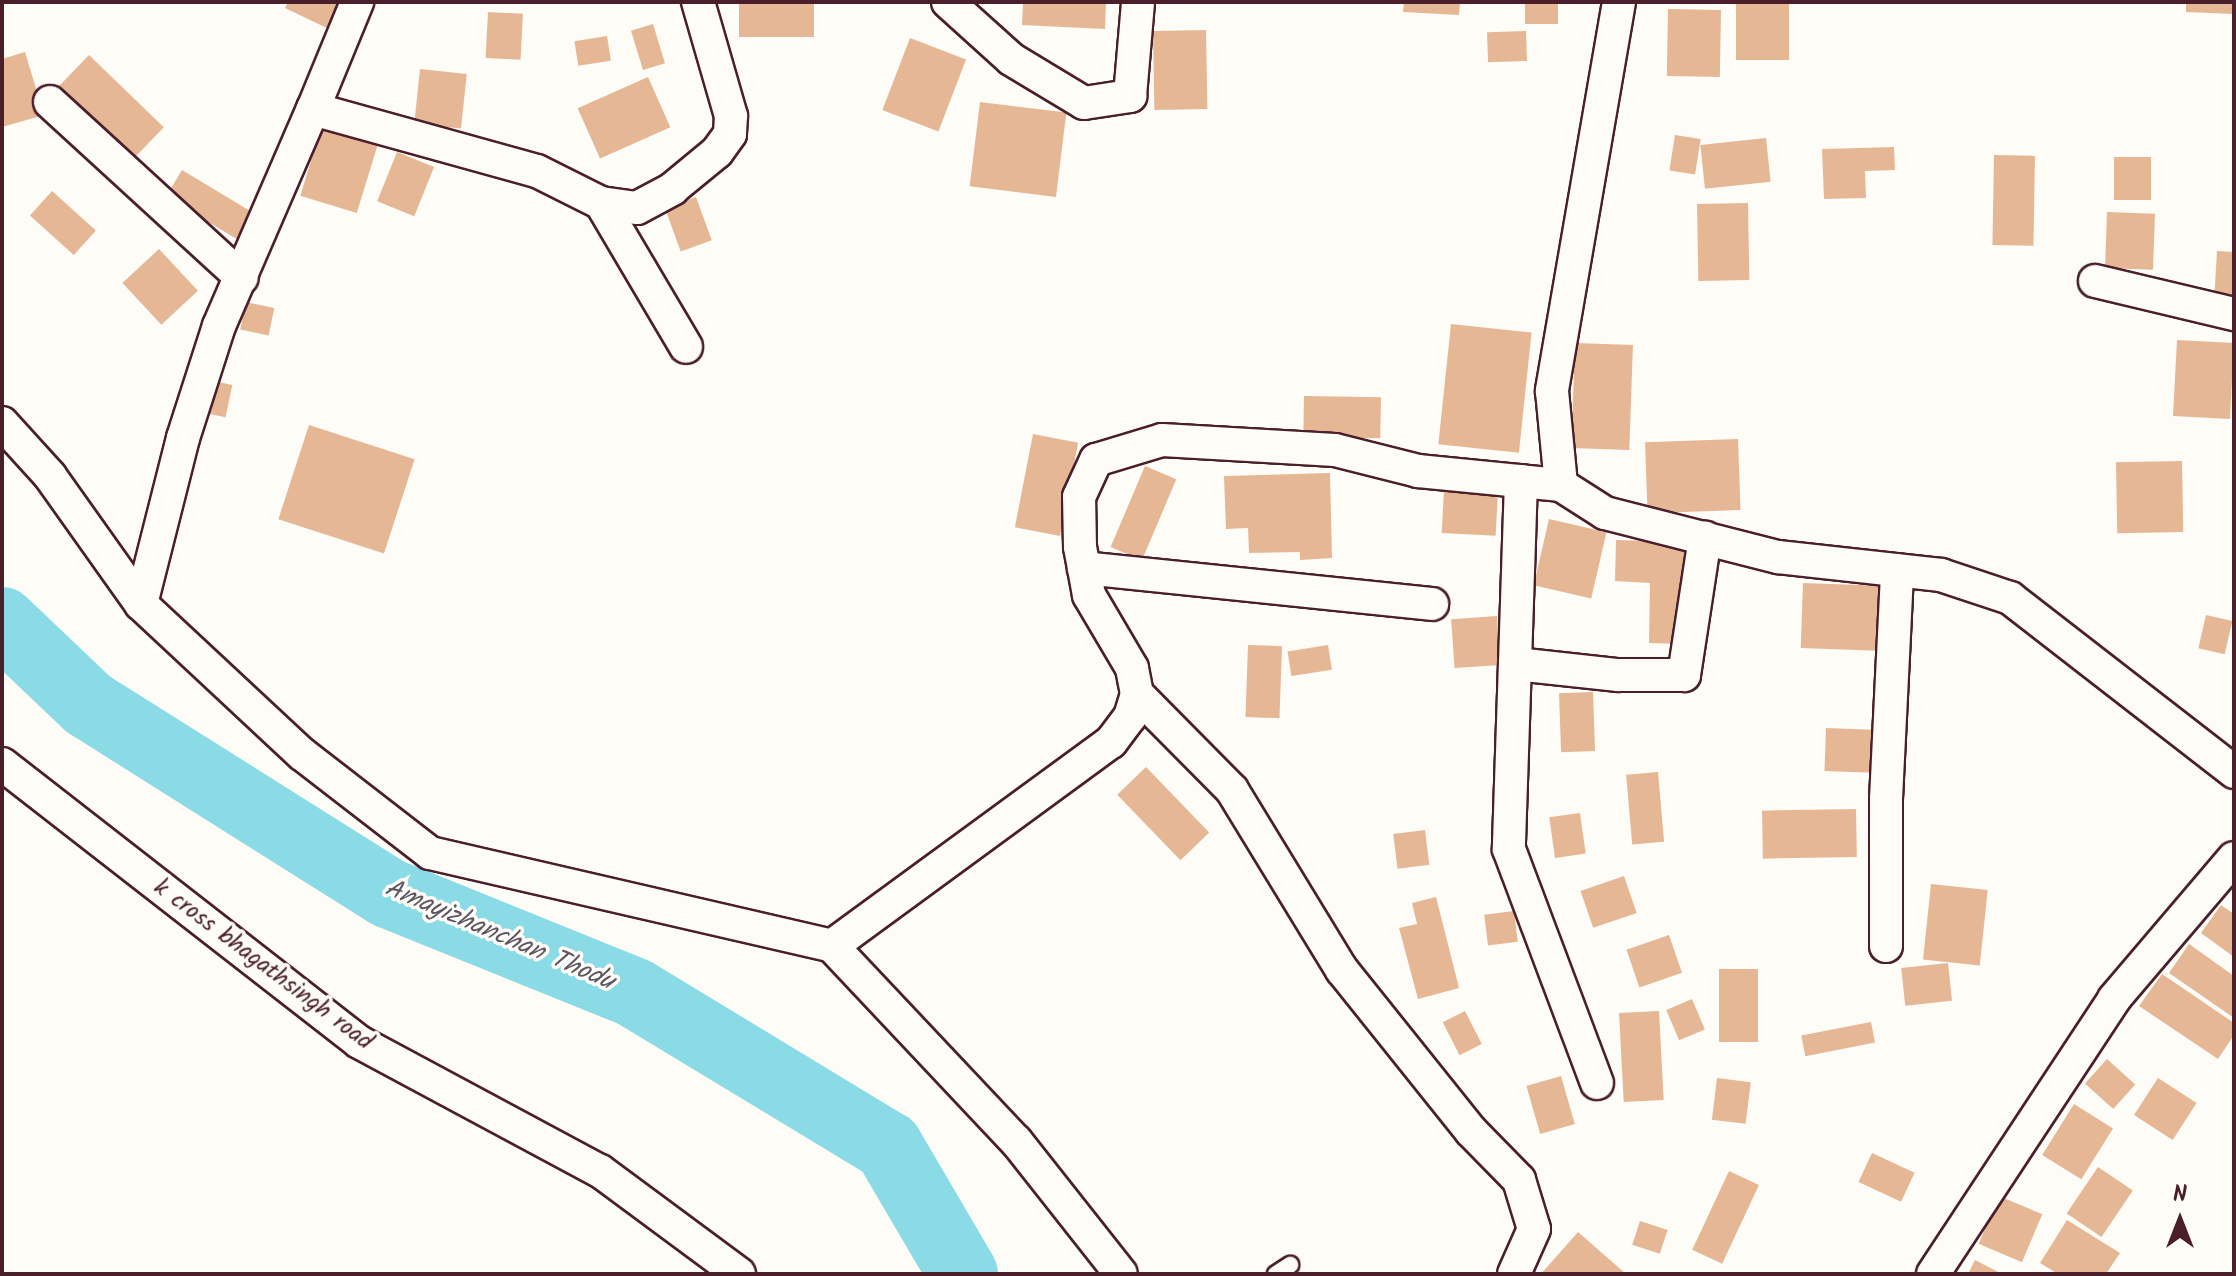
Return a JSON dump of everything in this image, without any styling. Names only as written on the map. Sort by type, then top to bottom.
[{"type":"street","points":[[141,604],[183,438],[219,326],[357,2]]},
{"type":"street","points":[[313,109],[537,171],[601,203],[637,208],[672,189],[730,134],[731,116],[698,2]]},
{"type":"street","points":[[948,2],[1011,59],[1084,103],[1130,96],[1138,2]]},
{"type":"street","points":[[1561,485],[1552,391],[1619,2]]},
{"type":"street","points":[[50,102],[242,278]]},
{"type":"street","points":[[601,203],[686,347]]},
{"type":"street","points":[[2095,281],[2234,314]]},
{"type":"street","points":[[2,423],[50,476],[141,604],[302,754],[430,853],[832,946],[1016,1141],[1121,1274]]},
{"type":"street","points":[[832,946],[1111,742],[1130,717],[1137,694],[1132,668],[1089,595],[1079,497],[1096,460],[1162,440],[1335,450],[1418,471],[1561,485],[1605,513],[1778,557],[1941,575],[2010,598],[2234,772]]},
{"type":"street","points":[[1521,481],[1509,849],[1597,1083]]},
{"type":"street","points":[[1516,664],[1618,675],[1684,675],[1705,538]]},
{"type":"street","points":[[1084,568],[1432,604]]},
{"type":"street","points":[[1886,946],[1886,799],[1897,570]]},
{"type":"street","points":[[1137,694],[1232,790],[1342,970],[1471,1131],[1519,1180],[1534,1229],[1514,1274]]},
{"type":"street","name":"k cross bhagathsingh road","points":[[2,764],[359,1042],[600,1171],[739,1274]]},
{"type":"street","points":[[1933,1274],[2114,999],[2234,858]]},
{"type":"building","points":[[288,2],[341,2],[329,29],[285,8]]},
{"type":"building","points":[[739,2],[814,2],[814,37],[739,37]]},
{"type":"building","points":[[1023,2],[1106,2],[1105,29],[1022,25]]},
{"type":"building","points":[[1404,2],[1460,2],[1459,15],[1403,12]]},
{"type":"building","points":[[1525,2],[1558,2],[1558,24],[1525,24]]},
{"type":"building","points":[[1736,2],[1789,2],[1789,60],[1736,60]]},
{"type":"building","points":[[2186,2],[2234,2],[2234,14],[2186,12]]},
{"type":"building","points":[[1668,9],[1721,10],[1720,77],[1667,76]]},
{"type":"building","points":[[488,12],[523,14],[521,60],[486,58]]},
{"type":"building","points":[[653,24],[665,63],[643,70],[631,31]]},
{"type":"building","points":[[1206,30],[1207,109],[1154,110],[1153,31]]},
{"type":"building","points":[[1526,31],[1527,61],[1488,62],[1487,32]]},
{"type":"building","points":[[607,36],[611,61],[578,66],[574,41]]},
{"type":"building","points":[[910,38],[966,60],[938,131],[882,110]]},
{"type":"building","points":[[25,52],[44,115],[2,127],[2,59]]},
{"type":"building","points":[[89,55],[164,127],[134,158],[59,86]]},
{"type":"building","points":[[420,69],[467,74],[461,129],[414,124]]},
{"type":"building","points":[[648,77],[670,127],[600,159],[578,108]]},
{"type":"building","points":[[980,102],[1066,113],[1056,197],[970,186]]},
{"type":"building","points":[[322,125],[378,142],[357,213],[300,196]]},
{"type":"building","points":[[1675,135],[1701,139],[1695,175],[1669,171]]},
{"type":"building","points":[[1766,138],[1771,182],[1705,189],[1700,145]]},
{"type":"building","points":[[1894,147],[1895,170],[1865,171],[1866,198],[1824,199],[1822,149]]},
{"type":"building","points":[[397,152],[434,167],[414,216],[377,201]]},
{"type":"building","points":[[1994,155],[2035,156],[2033,246],[1992,245]]},
{"type":"building","points":[[2114,157],[2151,157],[2151,200],[2114,200]]},
{"type":"building","points":[[182,170],[252,212],[236,239],[166,197]]},
{"type":"building","points":[[52,191],[96,230],[74,255],[30,216]]},
{"type":"building","points":[[696,197],[712,240],[681,252],[665,208]]},
{"type":"building","points":[[1748,203],[1749,280],[1698,281],[1697,204]]},
{"type":"building","points":[[2107,212],[2155,214],[2153,270],[2105,268]]},
{"type":"building","points":[[159,249],[198,291],[161,325],[122,283]]},
{"type":"building","points":[[2217,251],[2234,252],[2234,304],[2214,303]]},
{"type":"building","points":[[246,302],[274,308],[269,335],[240,329]]},
{"type":"building","points":[[1451,324],[1532,332],[1519,453],[1438,444]]},
{"type":"building","points":[[2177,340],[2234,343],[2230,419],[2173,416]]},
{"type":"building","points":[[1575,343],[1633,345],[1629,450],[1571,448]]},
{"type":"building","points":[[204,379],[232,385],[226,417],[197,411]]},
{"type":"building","points":[[1304,396],[1381,397],[1380,438],[1303,437]]},
{"type":"building","points":[[309,425],[415,459],[384,553],[278,519]]},
{"type":"building","points":[[1033,434],[1078,443],[1060,536],[1015,527]]},
{"type":"building","points":[[1738,439],[1740,510],[1648,513],[1645,442]]},
{"type":"building","points":[[2182,461],[2183,532],[2117,533],[2116,462]]},
{"type":"building","points":[[1145,466],[1176,479],[1142,560],[1111,547]]},
{"type":"building","points":[[1330,473],[1332,558],[1300,560],[1300,552],[1249,553],[1248,528],[1226,529],[1224,476]]},
{"type":"building","points":[[1444,489],[1498,492],[1496,536],[1442,533]]},
{"type":"building","points":[[1549,519],[1606,532],[1591,599],[1534,585]]},
{"type":"building","points":[[1616,540],[1686,542],[1682,644],[1649,643],[1650,583],[1615,581]]},
{"type":"building","points":[[1803,583],[1894,586],[1892,651],[1801,648]]},
{"type":"building","points":[[2206,615],[2232,621],[2225,654],[2198,648]]},
{"type":"building","points":[[1497,616],[1500,665],[1455,668],[1451,619]]},
{"type":"building","points":[[1248,645],[1282,646],[1279,718],[1245,717]]},
{"type":"building","points":[[1328,645],[1332,670],[1291,676],[1288,651]]},
{"type":"building","points":[[1593,692],[1595,751],[1561,752],[1559,693]]},
{"type":"building","points":[[1826,728],[1874,730],[1872,773],[1824,771]]},
{"type":"building","points":[[1146,767],[1209,832],[1180,860],[1117,795]]},
{"type":"building","points":[[1658,772],[1664,842],[1632,845],[1626,775]]},
{"type":"building","points":[[1856,809],[1857,857],[1763,859],[1762,811]]},
{"type":"building","points":[[1580,813],[1586,854],[1555,858],[1549,817]]},
{"type":"building","points":[[1425,830],[1429,865],[1398,869],[1393,834]]},
{"type":"building","points":[[1624,876],[1637,913],[1593,928],[1581,891]]},
{"type":"building","points":[[1931,884],[1988,890],[1980,966],[1923,960]]},
{"type":"building","points":[[1436,897],[1459,988],[1418,999],[1399,928],[1417,924],[1412,903]]},
{"type":"building","points":[[2221,905],[2234,914],[2234,957],[2201,933]]},
{"type":"building","points":[[1514,911],[1518,942],[1488,945],[1484,915]]},
{"type":"building","points":[[1669,935],[1682,973],[1639,987],[1626,950]]},
{"type":"building","points":[[2189,944],[2234,976],[2234,1018],[2169,973]]},
{"type":"building","points":[[1948,963],[1952,1001],[1905,1006],[1901,968]]},
{"type":"building","points":[[1719,969],[1758,969],[1758,1042],[1719,1042]]},
{"type":"building","points":[[2162,974],[2234,1023],[2234,1035],[2218,1059],[2139,1006]]},
{"type":"building","points":[[1692,999],[1705,1029],[1679,1040],[1666,1010]]},
{"type":"building","points":[[1465,1011],[1482,1044],[1460,1055],[1443,1022]]},
{"type":"building","points":[[1659,1011],[1664,1100],[1624,1102],[1619,1013]]},
{"type":"building","points":[[1871,1022],[1875,1043],[1805,1056],[1801,1036]]},
{"type":"building","points":[[2107,1059],[2135,1084],[2113,1109],[2085,1084]]},
{"type":"building","points":[[1561,1076],[1575,1124],[1540,1134],[1526,1086]]},
{"type":"building","points":[[1717,1078],[1751,1082],[1746,1124],[1712,1120]]},
{"type":"building","points":[[2158,1078],[2197,1103],[2173,1140],[2134,1115]]},
{"type":"building","points":[[2074,1104],[2113,1128],[2081,1179],[2042,1155]]},
{"type":"building","points":[[1872,1153],[1915,1173],[1901,1202],[1858,1182]]},
{"type":"building","points":[[2098,1167],[2133,1190],[2102,1237],[2067,1213]]},
{"type":"building","points":[[1729,1171],[1759,1185],[1722,1264],[1692,1250]]},
{"type":"building","points":[[1999,1196],[2042,1214],[2022,1262],[1979,1244]]},
{"type":"building","points":[[2067,1220],[2120,1253],[2106,1274],[2058,1274],[2040,1263]]},
{"type":"building","points":[[1640,1221],[1668,1230],[1660,1254],[1632,1245]]},
{"type":"building","points":[[1578,1232],[1626,1274],[1541,1274]]},
{"type":"building","points":[[1975,1260],[2002,1274],[1968,1274]]},
{"type":"waterway","name":"Amayizhanchan Thodu","points":[[2,622],[88,704],[388,893],[635,993],[888,1146],[963,1274]]}]
